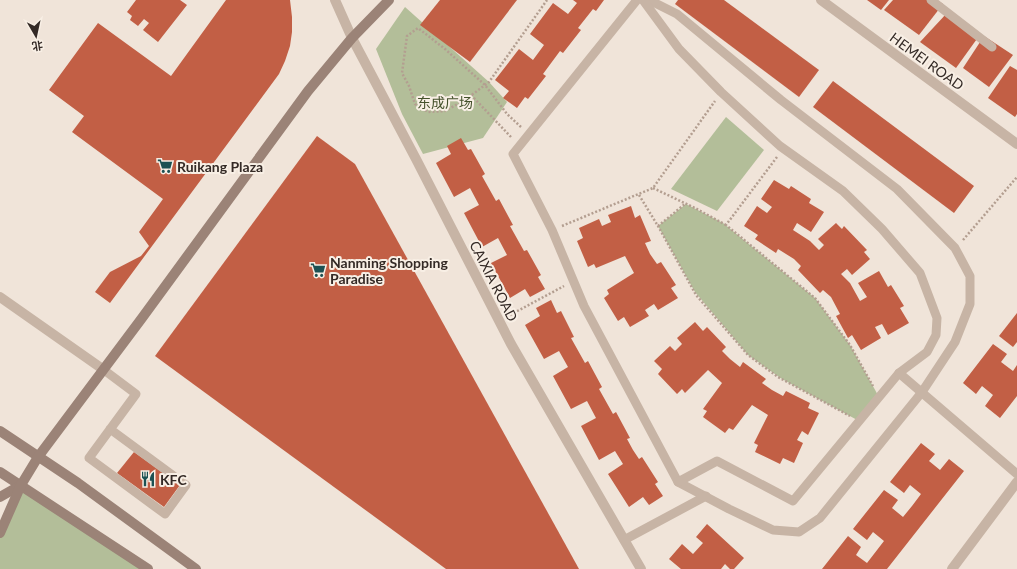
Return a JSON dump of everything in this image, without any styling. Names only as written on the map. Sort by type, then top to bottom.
[{"type":"street","name":"CAIXIA ROAD","points":[[335,0],[352,38],[499,321],[641,569]]},
{"type":"street","points":[[0,534],[21,485],[38,457],[104,370],[308,91],[352,38],[389,0]]},
{"type":"street","name":"HEMEI ROAD","points":[[821,0],[1017,144]]},
{"type":"street","points":[[0,297],[104,370]]},
{"type":"street","points":[[0,431],[78,483],[196,569]]},
{"type":"street","points":[[0,472],[148,569]]},
{"type":"street","points":[[952,569],[1017,482]]},
{"type":"street","points":[[0,497],[21,485]]},
{"type":"lane","points":[[637,0],[513,154],[552,230],[584,306],[678,482],[773,530],[799,532],[820,518],[922,392],[955,342],[970,304],[970,276],[955,248],[897,189],[781,100],[677,14],[649,0]]},
{"type":"lane","points":[[643,0],[679,49],[721,92],[784,148],[843,192],[882,229],[920,273],[937,318],[936,335],[926,352],[899,373],[793,501],[717,461],[678,482]]},
{"type":"lane","points":[[931,0],[992,47]]},
{"type":"lane","points":[[104,370],[136,394],[110,429],[89,458],[165,514],[186,485],[110,429]]},
{"type":"lane","points":[[899,373],[1017,474]]},
{"type":"lane","points":[[624,540],[706,496]]},
{"type":"path","points":[[528,134],[507,114],[485,85],[445,49],[418,28],[407,36],[402,73],[409,86],[415,104],[428,112],[445,111],[471,96],[485,85],[489,82],[548,0]]},
{"type":"path","points":[[552,230],[653,188],[721,92]]},
{"type":"path","points":[[471,96],[499,123],[519,146]]},
{"type":"path","points":[[726,225],[784,148]]},
{"type":"path","points":[[955,248],[1017,177]]},
{"type":"path","points":[[653,188],[726,225],[815,298],[850,345],[879,397]]},
{"type":"path","points":[[639,195],[696,294],[748,354],[778,377],[859,421]]},
{"type":"path","points":[[658,226],[686,204]]},
{"type":"path","points":[[499,321],[574,281]]},
{"type":"green space","name":"东成广场","points":[[405,7],[489,82],[507,102],[483,138],[423,154],[402,114],[376,49]]},
{"type":"green space","points":[[726,117],[764,150],[717,211],[671,189]]},
{"type":"green space","points":[[686,204],[723,223],[815,298],[850,345],[879,397],[859,421],[782,379],[748,355],[695,292],[658,226]]},
{"type":"green space","points":[[24,488],[142,569],[0,569],[0,533]]},
{"type":"building","points":[[136,0],[180,0],[187,5],[158,42],[143,30],[149,23],[144,19],[138,26],[130,20],[132,16],[127,12]]},
{"type":"building","name":"Ruikang Plaza","points":[[226,0],[290,0],[292,32],[290,46],[285,61],[279,74],[110,303],[95,292],[110,272],[141,256],[149,246],[139,232],[163,199],[72,132],[84,116],[49,90],[98,23],[171,76]]},
{"type":"building","points":[[440,0],[517,0],[470,62],[420,25]]},
{"type":"building","points":[[573,0],[604,0],[596,11],[593,9],[578,28],[581,30],[563,53],[560,51],[543,74],[546,76],[528,99],[525,97],[517,108],[503,98],[509,91],[495,80],[519,49],[533,60],[544,45],[530,34],[553,3],[568,14],[577,3]]},
{"type":"building","points":[[678,0],[724,0],[819,70],[799,97],[675,4]]},
{"type":"building","points":[[867,0],[889,0],[881,10]]},
{"type":"building","points":[[893,0],[937,0],[943,4],[919,35],[884,10]]},
{"type":"building","points":[[947,13],[979,36],[956,68],[920,42]]},
{"type":"building","points":[[984,36],[1013,55],[989,87],[963,68]]},
{"type":"building","points":[[1010,66],[1017,70],[1017,114],[1015,117],[988,98]]},
{"type":"building","points":[[833,81],[974,186],[954,213],[813,107]]},
{"type":"building","name":"Nanming Shopping Paradise","points":[[317,136],[355,164],[579,569],[446,569],[155,356]]},
{"type":"building","points":[[461,138],[468,150],[471,149],[485,174],[482,176],[496,201],[499,199],[513,225],[510,226],[524,251],[527,250],[541,275],[538,277],[545,289],[530,297],[525,289],[510,298],[491,263],[507,255],[498,238],[482,247],[464,213],[479,205],[470,188],[454,197],[436,163],[451,154],[447,146]]},
{"type":"building","points":[[774,180],[789,189],[791,186],[811,199],[809,203],[824,212],[811,232],[797,223],[793,230],[810,241],[819,250],[824,245],[818,239],[836,223],[842,229],[844,226],[867,250],[864,252],[870,259],[852,275],[847,269],[841,274],[850,283],[860,301],[867,297],[858,283],[879,271],[888,287],[891,285],[904,306],[900,308],[909,323],[888,335],[882,324],[875,327],[881,338],[861,350],[852,335],[848,338],[836,316],[840,314],[831,297],[823,290],[820,293],[798,270],[801,266],[794,259],[778,249],[776,253],[755,239],[758,235],[744,226],[757,206],[767,213],[772,207],[761,199]]},
{"type":"building","points":[[631,206],[635,218],[640,215],[651,241],[645,243],[650,254],[657,264],[661,262],[676,285],[671,288],[678,298],[658,310],[654,304],[645,310],[649,316],[630,327],[624,317],[618,321],[604,298],[609,294],[607,290],[634,273],[625,256],[596,268],[594,264],[588,267],[577,241],[583,238],[579,228],[599,219],[602,226],[611,222],[608,215]]},
{"type":"building","points":[[551,300],[557,313],[561,311],[574,337],[571,338],[585,363],[588,361],[602,387],[599,389],[613,414],[616,412],[630,438],[627,439],[633,450],[639,459],[642,457],[658,482],[655,484],[663,496],[649,505],[643,497],[629,507],[608,474],[623,464],[615,451],[599,460],[581,426],[596,418],[587,401],[571,409],[553,376],[568,367],[559,351],[544,359],[525,325],[540,316],[536,308]]},
{"type":"building","points":[[1017,313],[1017,342],[1013,347],[999,336]]},
{"type":"building","points":[[695,322],[703,331],[707,327],[726,347],[722,351],[740,367],[743,362],[766,379],[762,383],[772,390],[783,396],[786,391],[810,403],[808,408],[819,413],[808,435],[802,431],[797,440],[803,443],[794,463],[783,458],[780,464],[755,452],[758,445],[754,443],[768,415],[752,405],[733,430],[729,428],[725,433],[703,417],[707,411],[703,409],[722,383],[708,370],[685,393],[682,389],[677,394],[658,374],[662,369],[654,361],[670,346],[675,351],[682,344],[677,338]]},
{"type":"building","points":[[993,344],[1007,354],[1001,362],[1013,371],[1017,365],[1017,396],[1000,418],[985,406],[993,395],[982,386],[976,394],[963,383]]},
{"type":"building","points":[[921,443],[935,454],[929,461],[940,470],[949,459],[964,471],[887,569],[822,569],[848,536],[861,547],[856,555],[867,563],[884,541],[873,532],[867,540],[853,529],[884,490],[898,500],[892,508],[903,517],[912,506],[921,494],[910,485],[904,493],[890,482]]},
{"type":"building","name":"KFC","points":[[134,452],[180,485],[164,507],[117,473]]},
{"type":"building","points":[[707,524],[744,558],[734,569],[730,569],[725,564],[721,569],[681,569],[669,559],[682,544],[693,554],[703,543],[696,537]]},
{"type":"place","name":"Ruikang Plaza","points":[[165,166]]},
{"type":"place","name":"Nanming Shopping Paradise","points":[[318,270]]},
{"type":"place","name":"KFC","points":[[148,479]]}]
